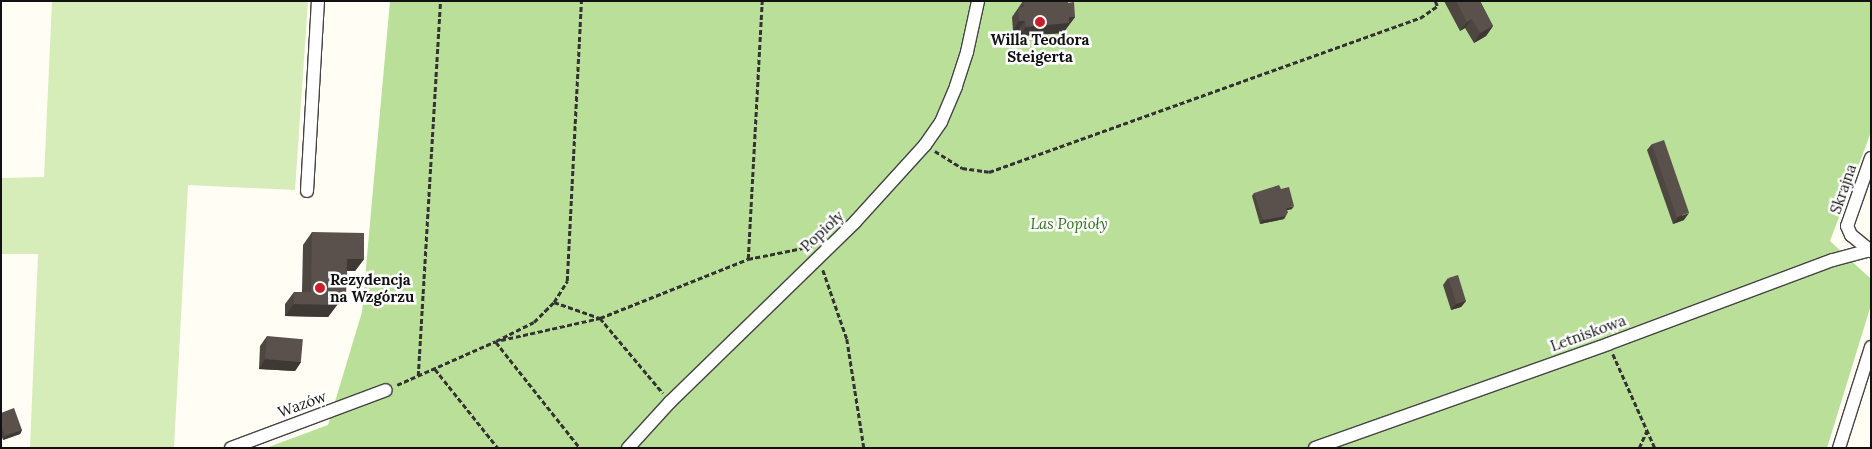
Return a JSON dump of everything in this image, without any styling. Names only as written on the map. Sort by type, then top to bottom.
[{"type":"street","points":[[307,191],[318,1]]},
{"type":"street","name":"Popioły","points":[[628,448],[670,402],[855,222],[925,145],[941,122],[956,86],[969,44],[978,1]]},
{"type":"street","name":"Skrajna","points":[[1870,251],[1851,235],[1847,226],[1871,158]]},
{"type":"street","name":"Letniskowa","points":[[1315,448],[1344,443],[1833,260],[1870,251]]},
{"type":"street","points":[[1840,448],[1871,348]]},
{"type":"street","name":"Wazów","points":[[231,448],[386,390]]},
{"type":"path","points":[[418,376],[440,1]]},
{"type":"path","points":[[386,390],[534,322],[554,302],[567,281],[581,1]]},
{"type":"path","points":[[748,259],[762,1]]},
{"type":"path","points":[[925,145],[962,168],[989,172],[1420,18],[1437,6],[1435,1]]},
{"type":"path","points":[[496,341],[600,318],[748,259],[834,242]]},
{"type":"path","points":[[818,257],[847,339],[864,448]]},
{"type":"path","points":[[554,302],[600,318],[670,402]]},
{"type":"path","points":[[496,341],[580,448]]},
{"type":"path","points":[[1608,344],[1655,448]]},
{"type":"path","points":[[435,369],[498,448]]},
{"type":"path","points":[[1639,448],[1647,430]]},
{"type":"green space","points":[[52,1],[308,1],[295,190],[188,185],[174,448],[30,448],[38,254],[1,254],[1,178],[44,177]]},
{"type":"green space","name":"Las Popioły","points":[[390,1],[1871,1],[1871,132],[1830,241],[1871,279],[1871,305],[1827,448],[266,448],[328,425],[362,312]]},
{"type":"building","points":[[1023,1],[1074,2],[1075,17],[1069,17],[1069,23],[1026,27],[1025,21],[1019,21],[1018,8],[1024,7]]},
{"type":"building","points":[[1456,1],[1480,1],[1493,26],[1480,33],[1472,19],[1467,22]]},
{"type":"building","points":[[1664,140],[1689,213],[1677,217],[1652,144]]},
{"type":"building","points":[[1279,185],[1281,189],[1289,187],[1294,206],[1286,208],[1288,212],[1286,216],[1263,220],[1254,193]]},
{"type":"building","name":"Rezydencja na Wzgórzu","points":[[312,232],[364,233],[364,259],[347,259],[346,293],[336,293],[336,305],[294,304],[294,292],[311,292]]},
{"type":"building","points":[[1458,275],[1466,301],[1456,304],[1448,278]]},
{"type":"building","points":[[267,336],[303,339],[301,362],[265,359]]},
{"type":"building","points":[[14,408],[22,430],[5,436],[1,426],[1,413]]},
{"type":"place","name":"Willa Teodora Steigerta","points":[[1040,22]]},
{"type":"place","name":"Rezydencja na Wzgórzu","points":[[320,288]]}]
